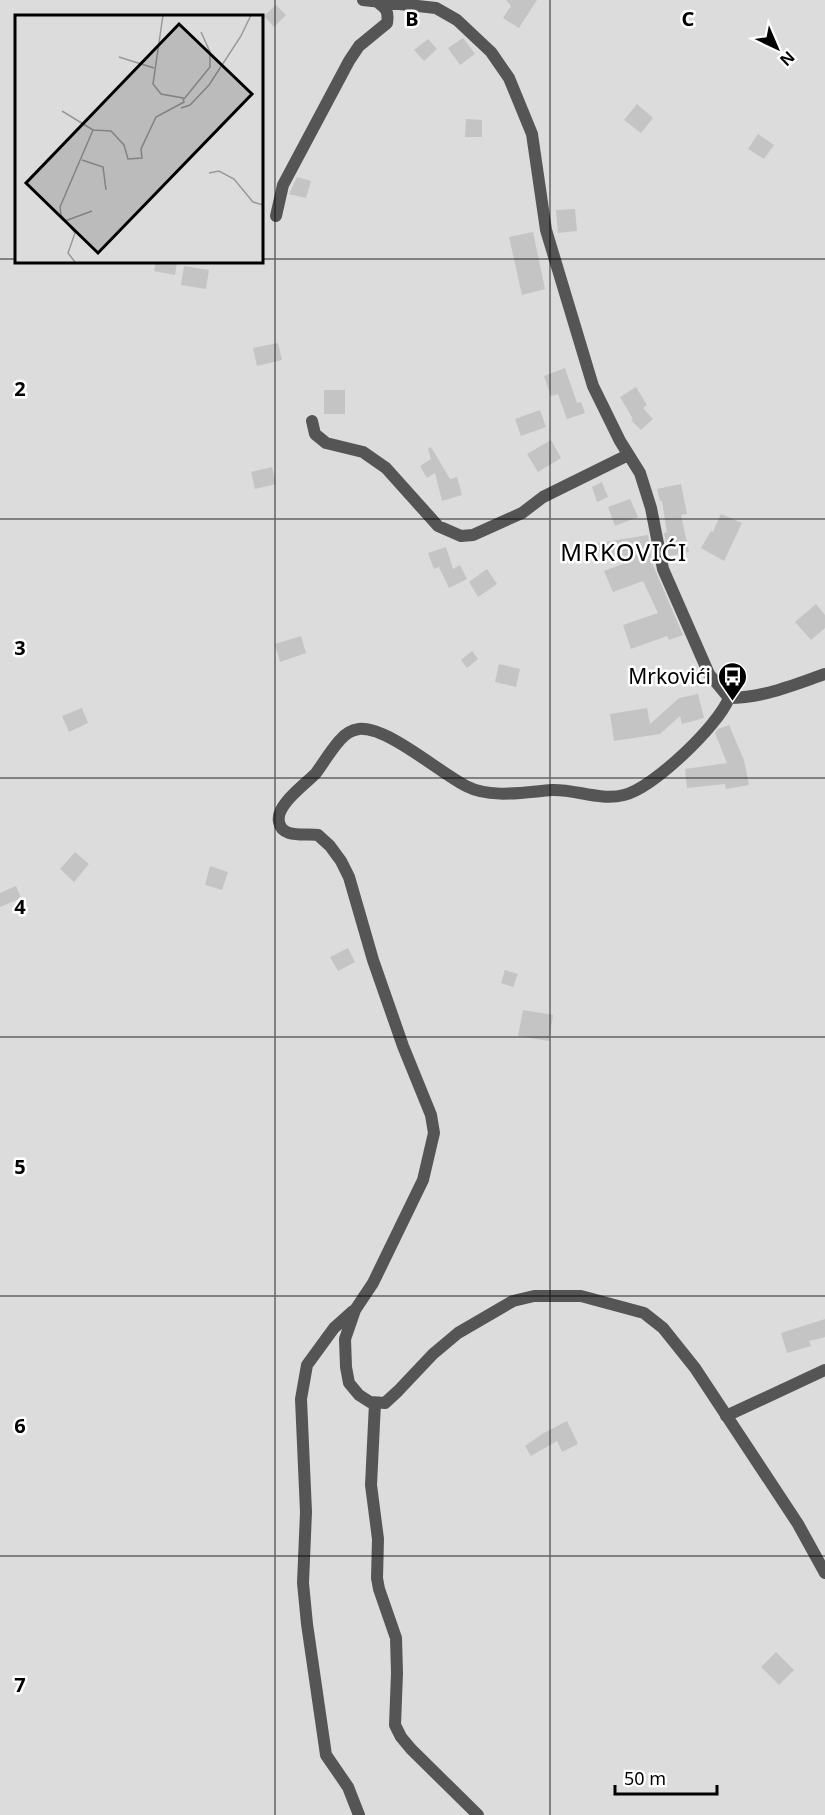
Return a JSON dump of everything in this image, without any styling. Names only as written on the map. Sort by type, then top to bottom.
[{"type":"street","points":[[363,0],[436,8],[457,20],[491,52],[509,78],[532,134],[546,230],[593,386],[628,455],[640,473],[651,508],[663,569],[709,674],[729,698]]},
{"type":"street","points":[[276,216],[283,185],[349,61],[359,46],[387,23],[389,14],[386,8],[376,1]]},
{"type":"street","points":[[312,422],[315,434],[326,443],[363,452],[386,468],[438,526],[461,536],[473,535],[522,513],[543,497],[628,455]]},
{"type":"street","points":[[729,698],[764,695],[825,674]]},
{"type":"street","points":[[729,698],[726,706],[700,736],[669,767],[647,785],[623,795],[596,796],[564,790],[491,793],[468,787],[387,736],[369,729],[359,729],[341,738],[315,774],[279,812],[279,821],[282,829],[289,834],[318,835],[341,861],[403,1046],[431,1115],[434,1133],[423,1180],[373,1283],[356,1310],[345,1339],[346,1366],[350,1383],[359,1395],[370,1402],[385,1402],[433,1354],[458,1333],[513,1301],[534,1296],[581,1296],[644,1313],[663,1328],[695,1368],[798,1524],[825,1573]]},
{"type":"street","points":[[356,1310],[334,1328],[307,1365],[301,1399],[306,1521],[303,1583],[312,1660],[326,1755],[348,1787],[359,1815]]},
{"type":"street","points":[[726,1416],[825,1370]]},
{"type":"street","points":[[375,1402],[371,1485],[378,1539],[377,1578],[396,1638],[395,1725],[411,1749],[477,1815]]},
{"type":"shaded area","points":[[0,0],[825,0],[825,1815],[0,1815]]},
{"type":"building","points":[[506,0],[537,0],[519,28],[503,18],[511,6]]},
{"type":"building","points":[[276,5],[286,15],[274,27],[264,16]]},
{"type":"building","points":[[463,38],[475,54],[460,65],[448,48]]},
{"type":"building","points":[[428,39],[437,49],[424,61],[414,50]]},
{"type":"building","points":[[637,104],[653,118],[641,133],[624,120]]},
{"type":"building","points":[[466,119],[482,120],[482,137],[465,137]]},
{"type":"building","points":[[758,134],[774,145],[764,159],[748,149]]},
{"type":"building","points":[[297,177],[311,181],[306,198],[289,194]]},
{"type":"building","points":[[575,209],[577,231],[558,233],[556,210]]},
{"type":"building","points":[[533,232],[545,289],[522,295],[509,237]]},
{"type":"building","points":[[156,262],[177,262],[175,275],[154,271]]},
{"type":"building","points":[[184,266],[209,270],[206,289],[181,285]]},
{"type":"building","points":[[278,343],[282,360],[257,366],[253,348]]},
{"type":"building","points":[[565,368],[577,403],[581,402],[585,413],[567,419],[558,394],[551,396],[544,376]]},
{"type":"building","points":[[636,387],[647,405],[643,408],[653,419],[641,430],[631,420],[633,419],[620,397]]},
{"type":"building","points":[[324,390],[345,390],[345,414],[324,414]]},
{"type":"building","points":[[540,410],[546,427],[521,436],[515,419]]},
{"type":"building","points":[[551,440],[561,458],[538,472],[527,454]]},
{"type":"building","points":[[431,447],[450,479],[457,477],[462,495],[442,501],[435,473],[427,478],[420,466],[431,459],[428,449]]},
{"type":"building","points":[[272,467],[276,484],[255,489],[251,472]]},
{"type":"building","points":[[602,482],[608,497],[597,502],[592,487]]},
{"type":"building","points":[[681,484],[687,514],[681,515],[689,552],[669,556],[664,533],[667,532],[662,501],[660,501],[657,489]]},
{"type":"building","points":[[630,499],[638,517],[615,526],[608,507]]},
{"type":"building","points":[[721,514],[742,523],[724,561],[701,548],[711,531],[713,532]]},
{"type":"building","points":[[648,535],[652,563],[683,635],[669,640],[667,636],[631,649],[623,625],[658,613],[643,581],[613,592],[604,571],[631,561],[580,546]]},
{"type":"building","points":[[446,547],[453,569],[460,565],[467,579],[449,588],[439,567],[434,569],[428,553]]},
{"type":"building","points":[[487,569],[497,584],[478,597],[469,582]]},
{"type":"building","points":[[816,604],[825,615],[825,628],[811,640],[795,622]]},
{"type":"building","points":[[301,636],[306,653],[280,662],[275,644]]},
{"type":"building","points":[[472,651],[478,659],[467,668],[461,660]]},
{"type":"building","points":[[499,664],[520,669],[516,687],[495,682]]},
{"type":"building","points":[[698,694],[704,718],[682,724],[680,716],[660,734],[614,741],[610,714],[647,708],[650,724],[679,698]]},
{"type":"building","points":[[82,708],[88,723],[69,732],[62,716]]},
{"type":"building","points":[[729,725],[744,760],[749,785],[726,789],[725,784],[687,788],[685,769],[727,763],[715,733],[718,729]]},
{"type":"building","points":[[75,852],[89,864],[74,882],[60,869]]},
{"type":"building","points":[[210,866],[228,872],[222,890],[205,885]]},
{"type":"building","points":[[16,886],[21,898],[0,907],[0,893]]},
{"type":"building","points":[[348,948],[355,962],[338,971],[330,957]]},
{"type":"building","points":[[505,970],[518,974],[513,987],[501,983]]},
{"type":"building","points":[[523,1010],[553,1015],[549,1041],[518,1036]]},
{"type":"building","points":[[825,1319],[825,1337],[809,1341],[811,1346],[787,1353],[781,1333]]},
{"type":"building","points":[[567,1421],[578,1444],[562,1452],[557,1441],[531,1456],[525,1446]]},
{"type":"building","points":[[776,1652],[794,1670],[779,1685],[761,1667]]},
{"type":"place","name":"Mrkovići","points":[[732,702]]},
{"type":"district","name":"MRKOVIĆI","points":[[624,551]]}]
